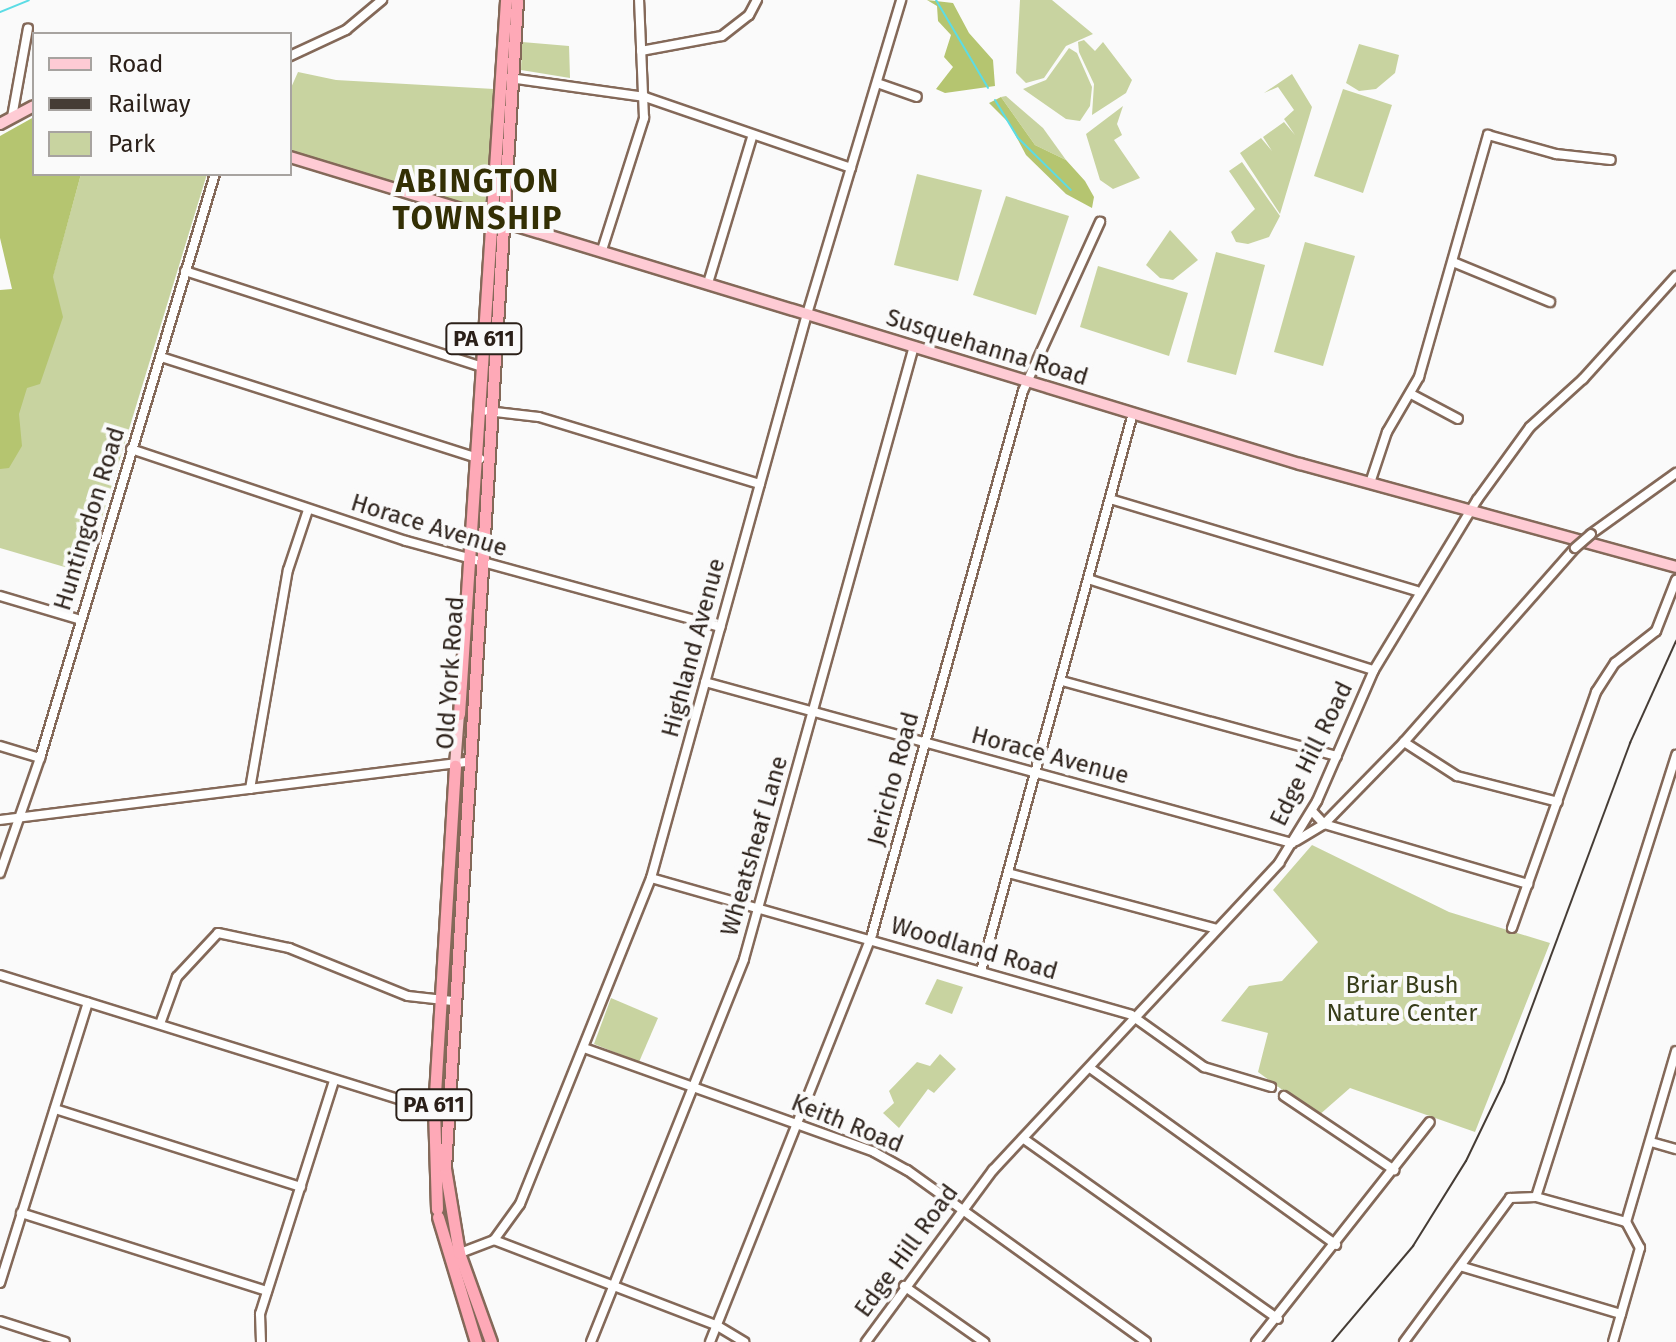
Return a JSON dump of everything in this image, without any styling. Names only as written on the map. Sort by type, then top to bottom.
[{"type":"highway","name":"Old York Road","points":[[506,0],[507,78]]},
{"type":"highway","name":"Old York Road","points":[[485,1341],[447,1259],[438,1213],[434,1110],[440,1000],[476,561],[507,78],[517,0]]},
{"type":"highway","name":"Old York Road","points":[[484,411],[482,367],[498,219]]},
{"type":"highway","name":"Old York Road","points":[[459,714],[476,561]]},
{"type":"highway","name":"Old York Road","points":[[461,764],[445,1168],[459,1253],[485,1341]]},
{"type":"main road","points":[[0,124],[32,107]]},
{"type":"main road","name":"Susquehanna Road","points":[[292,158],[1028,382],[1370,483],[1676,567]]},
{"type":"main road","name":"Old York Road","points":[[459,714],[461,764]]},
{"type":"street","points":[[292,55],[346,30],[382,0]]},
{"type":"street","points":[[602,250],[644,118],[639,0]]},
{"type":"street","points":[[641,51],[722,36],[739,25],[757,0]]},
{"type":"street","name":"Highland Avenue","points":[[494,1240],[531,1182],[651,878],[807,314],[901,0]]},
{"type":"street","points":[[12,117],[28,28]]},
{"type":"street","points":[[507,78],[645,97],[752,137],[851,168]]},
{"type":"street","points":[[877,83],[917,97]]},
{"type":"street","points":[[1370,483],[1387,432],[1411,394],[1453,262],[1488,135],[1556,154],[1611,160]]},
{"type":"street","points":[[708,283],[752,137]]},
{"type":"street","name":"Huntingdon Road","points":[[0,873],[22,817],[214,176]]},
{"type":"street","name":"Jericho Road","points":[[710,1342],[870,940],[1028,382],[1100,222]]},
{"type":"street","points":[[1453,262],[1550,302]]},
{"type":"street","points":[[185,271],[482,367]]},
{"type":"street","name":"Edge Hill Road","points":[[866,1342],[959,1210],[1292,843],[1312,811],[1374,670],[1417,591],[1470,510],[1523,434],[1583,379],[1676,276]]},
{"type":"street","name":"Wheatsheaf Lane","points":[[591,1342],[693,1086],[759,909],[914,346]]},
{"type":"street","points":[[161,357],[481,459]]},
{"type":"street","points":[[1411,394],[1458,419]]},
{"type":"street","points":[[484,411],[539,417],[760,484]]},
{"type":"street","points":[[981,971],[1133,413]]},
{"type":"street","name":"Horace Avenue","points":[[131,449],[308,510],[476,561],[720,627]]},
{"type":"street","points":[[1292,843],[1324,824],[1404,742],[1575,548],[1676,473]]},
{"type":"street","points":[[1110,499],[1417,591]]},
{"type":"street","points":[[250,789],[288,570],[308,510]]},
{"type":"street","points":[[1088,579],[1374,670]]},
{"type":"street","points":[[1512,928],[1596,692],[1615,663],[1656,631],[1676,580]]},
{"type":"street","points":[[0,596],[81,620]]},
{"type":"street","points":[[1062,681],[1337,756]]},
{"type":"street","name":"Horace Avenue","points":[[705,682],[1292,843]]},
{"type":"street","points":[[1404,742],[1457,776],[1558,802]]},
{"type":"street","points":[[0,746],[40,758]]},
{"type":"street","points":[[1536,1197],[1676,755]]},
{"type":"street","points":[[0,820],[461,764]]},
{"type":"street","points":[[1312,811],[1324,824],[1528,884]]},
{"type":"street","points":[[1008,873],[1217,929]]},
{"type":"street","name":"Woodland Road","points":[[651,878],[1131,1015],[1133,1020],[1204,1067],[1271,1087]]},
{"type":"street","points":[[160,1024],[168,994],[186,966],[212,936],[234,933],[289,948],[408,996],[453,1001]]},
{"type":"street","points":[[0,975],[434,1110]]},
{"type":"street","points":[[0,1283],[88,1003]]},
{"type":"street","name":"Keith Road","points":[[584,1048],[874,1152],[1146,1342]]},
{"type":"street","points":[[1613,1342],[1640,1248],[1626,1222],[1675,1056]]},
{"type":"street","points":[[1090,1068],[1336,1245]]},
{"type":"street","points":[[261,1342],[258,1327],[267,1291],[334,1081]]},
{"type":"street","points":[[1284,1096],[1394,1170]]},
{"type":"street","points":[[55,1109],[301,1187]]},
{"type":"street","points":[[1256,1342],[1278,1319],[1430,1122]]},
{"type":"street","points":[[1024,1139],[1278,1319]]},
{"type":"street","points":[[1651,1142],[1676,1149]]},
{"type":"street","points":[[1407,1341],[1463,1267],[1503,1205],[1521,1194],[1626,1222]]},
{"type":"street","points":[[21,1213],[267,1291]]},
{"type":"street","points":[[447,1259],[494,1240],[716,1325],[744,1342]]},
{"type":"street","points":[[1463,1267],[1621,1314]]},
{"type":"street","points":[[904,1286],[984,1342]]},
{"type":"street","points":[[0,1321],[65,1342]]},
{"type":"green space","points":[[927,0],[953,3],[969,33],[993,60],[995,86],[945,93],[936,89],[953,67],[944,57],[951,35],[938,21],[937,6]]},
{"type":"green space","points":[[1020,0],[1052,0],[1093,34],[1066,46],[1044,78],[1026,83],[1016,73]]},
{"type":"green space","points":[[1084,40],[1095,51],[1103,42],[1132,80],[1126,93],[1092,115],[1094,84],[1079,52],[1078,42]]},
{"type":"green space","points":[[522,42],[569,46],[570,78],[521,70]]},
{"type":"green space","points":[[1359,44],[1399,55],[1395,73],[1376,89],[1359,91],[1346,83]]},
{"type":"green space","points":[[1069,48],[1077,53],[1092,87],[1090,106],[1080,121],[1066,119],[1023,89],[1046,80]]},
{"type":"green space","points":[[298,72],[336,80],[494,89],[485,209],[292,152],[292,86]]},
{"type":"green space","points":[[1292,74],[1312,107],[1280,214],[1240,153],[1261,138],[1272,151],[1263,137],[1284,122],[1295,135],[1284,119],[1294,110],[1278,87],[1264,93]]},
{"type":"green space","points":[[1343,89],[1392,105],[1363,193],[1314,176]]},
{"type":"green space","points":[[1006,96],[1043,128],[1066,160],[1035,145],[1001,97]]},
{"type":"green space","points":[[1001,97],[1035,145],[1066,160],[1085,181],[1094,197],[1092,208],[1066,194],[1026,155],[1009,123],[989,103]]},
{"type":"green space","points":[[1123,106],[1117,124],[1122,135],[1114,140],[1140,178],[1113,189],[1100,180],[1086,134]]},
{"type":"green space","points":[[32,118],[32,176],[80,176],[53,277],[63,317],[40,384],[27,388],[19,414],[22,446],[9,468],[0,469],[0,290],[12,289],[0,238],[0,136]]},
{"type":"green space","points":[[1242,162],[1280,216],[1269,237],[1248,244],[1236,242],[1231,232],[1255,209],[1229,171]]},
{"type":"green space","points":[[917,174],[982,190],[958,281],[894,265]]},
{"type":"green space","points":[[80,176],[206,176],[85,573],[0,548],[0,468]]},
{"type":"green space","points":[[1006,196],[1069,216],[1036,315],[973,295]]},
{"type":"green space","points":[[1170,230],[1198,260],[1173,280],[1160,278],[1146,265]]},
{"type":"green space","points":[[1305,242],[1355,256],[1323,366],[1274,352]]},
{"type":"green space","points":[[1216,252],[1265,265],[1236,375],[1187,362]]},
{"type":"green space","points":[[1098,266],[1188,293],[1169,356],[1080,327]]},
{"type":"green space","name":"Briar Bush Nature Center","points":[[1312,845],[1449,912],[1550,943],[1475,1132],[1350,1088],[1318,1116],[1258,1072],[1268,1033],[1221,1021],[1249,986],[1282,981],[1318,942],[1273,890]]},
{"type":"green space","points":[[937,979],[963,987],[952,1014],[925,1004]]},
{"type":"green space","points":[[611,998],[658,1018],[639,1062],[594,1044]]},
{"type":"green space","points":[[940,1054],[956,1069],[934,1093],[928,1089],[899,1128],[883,1113],[894,1103],[889,1091],[917,1062],[930,1066]]},
{"type":"waterway","points":[[0,12],[29,0]]},
{"type":"waterway","points":[[936,0],[988,88]]},
{"type":"waterway","points":[[995,100],[1018,138],[1071,190]]},
{"type":"railway","points":[[1332,1342],[1413,1246],[1466,1161],[1504,1082],[1630,743],[1676,641]]},
{"type":"district","name":"ABINGTON TOWNSHIP","points":[[478,200]]}]
